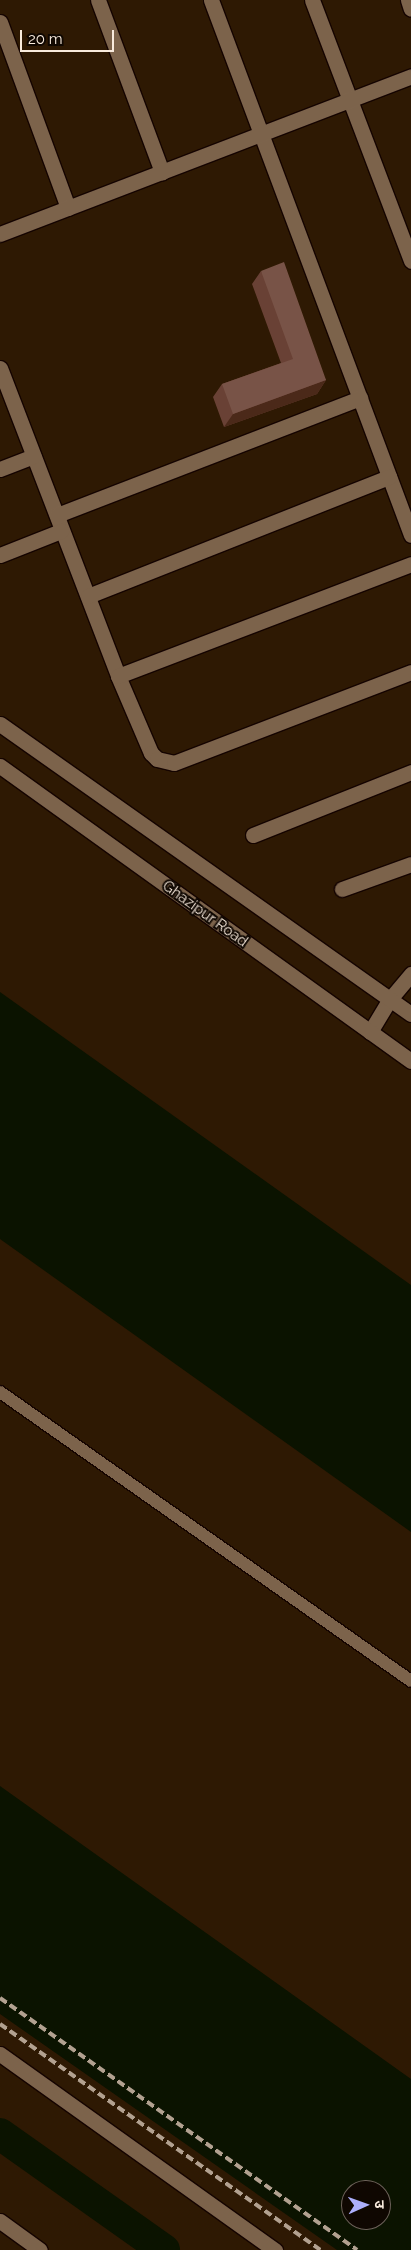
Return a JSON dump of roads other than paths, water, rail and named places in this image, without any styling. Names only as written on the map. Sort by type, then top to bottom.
[{"type":"street","points":[[98,0],[162,172]]},
{"type":"street","points":[[211,0],[411,535]]},
{"type":"street","points":[[312,0],[411,261]]},
{"type":"street","points":[[408,0],[411,9]]},
{"type":"street","points":[[0,22],[68,208]]},
{"type":"street","points":[[0,234],[411,76]]},
{"type":"street","points":[[0,370],[118,676],[151,753],[164,763],[174,763],[411,672]]},
{"type":"street","points":[[57,516],[360,398]]},
{"type":"street","points":[[0,469],[34,456]]},
{"type":"street","points":[[88,596],[389,477]]},
{"type":"street","points":[[0,555],[61,531]]},
{"type":"street","points":[[118,676],[411,564]]},
{"type":"street","points":[[0,724],[411,1014]]},
{"type":"street","name":"Ghazipur Road","points":[[0,766],[411,1062]]},
{"type":"street","points":[[253,835],[411,772]]},
{"type":"street","points":[[342,889],[411,864]]},
{"type":"street","points":[[370,1032],[390,999],[411,974]]},
{"type":"street","points":[[0,2054],[275,2250]]},
{"type":"street","points":[[0,2221],[40,2250]]},
{"type":"lane","points":[[0,1392],[411,1681]]},
{"type":"waterway","points":[[0,2134],[164,2250]]},
{"type":"railway","points":[[0,1998],[357,2250]]},
{"type":"railway","points":[[0,2024],[320,2250]]}]
